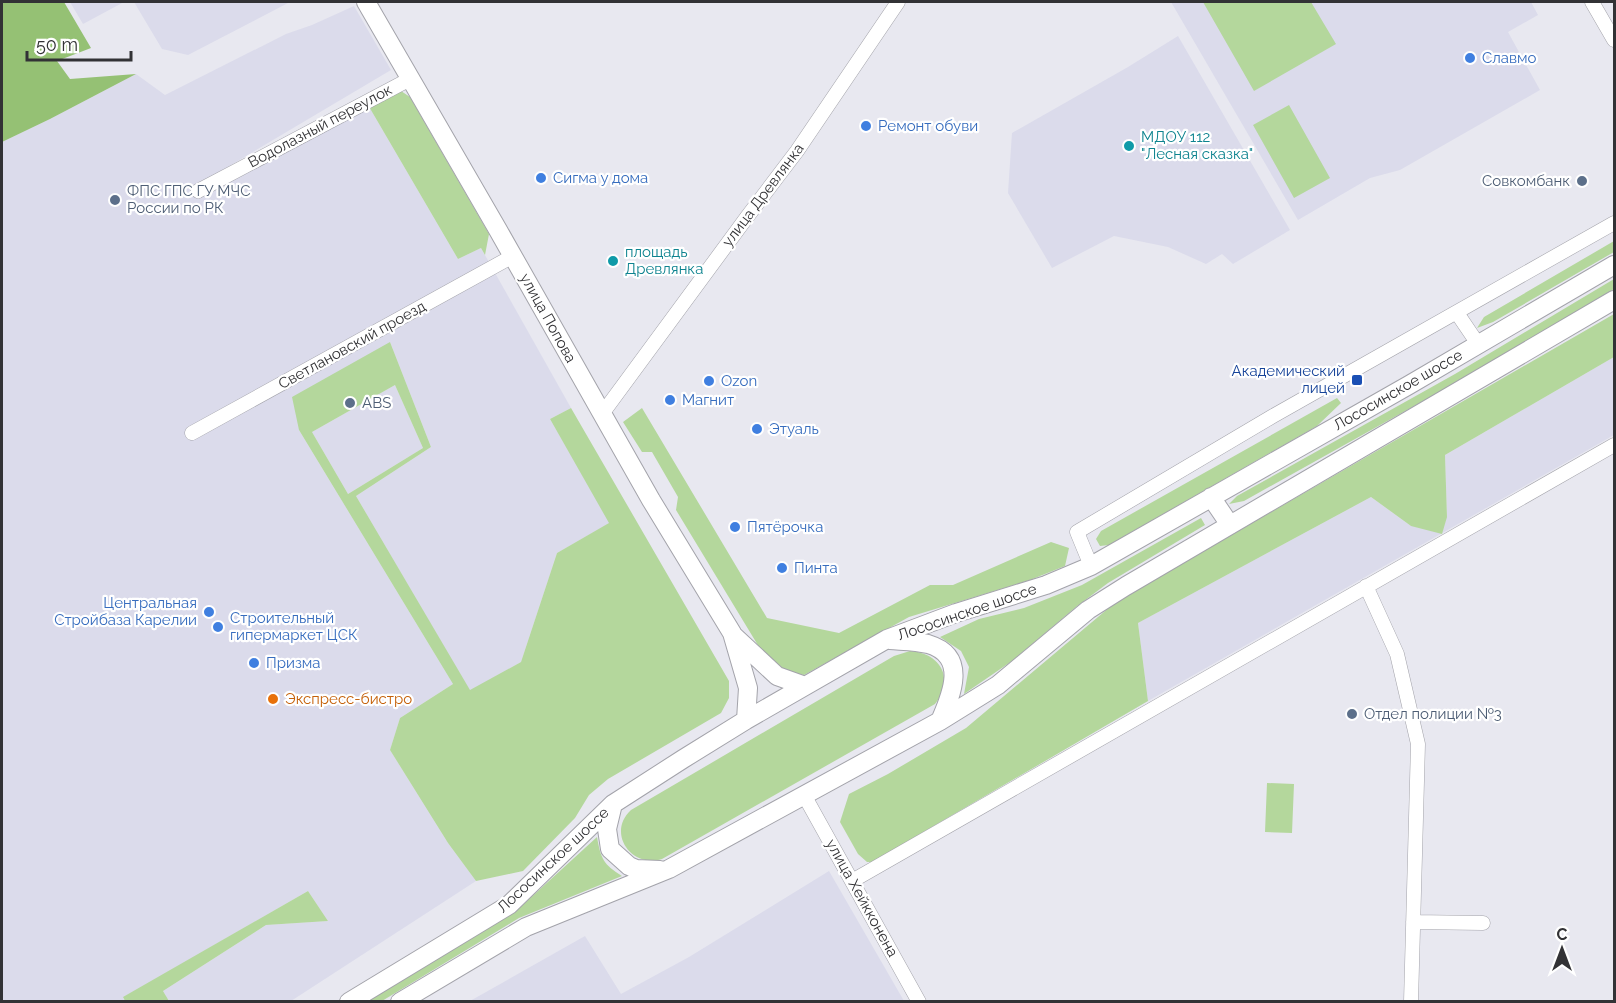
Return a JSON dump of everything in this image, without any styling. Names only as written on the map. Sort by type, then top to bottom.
[{"type":"street","name":"улица Попова","points":[[366,2],[651,500],[732,633],[777,676],[805,686]]},
{"type":"street","name":"улица Древлянка","points":[[602,414],[797,151],[897,2]]},
{"type":"street","points":[[1592,2],[1614,40]]},
{"type":"street","name":"Водолазный переулок","points":[[198,191],[410,79]]},
{"type":"street","points":[[1091,566],[1077,532],[1273,416],[1614,223]]},
{"type":"street","name":"Светлановский проезд","points":[[192,433],[513,256]]},
{"type":"street","name":"Лососинское шоссе","points":[[349,1002],[509,905],[614,804],[746,720],[887,639],[956,613],[1046,585],[1091,566],[1614,265]]},
{"type":"street","name":"Лососинское шоссе","points":[[400,1002],[526,927],[669,870],[940,721],[998,685],[1088,610],[1614,300]]},
{"type":"street","points":[[1457,313],[1478,344]]},
{"type":"street","points":[[852,881],[1614,445]]},
{"type":"street","points":[[1211,497],[1230,525]]},
{"type":"street","points":[[1366,586],[1397,654],[1418,744],[1411,1002]]},
{"type":"street","name":"улица Попова","points":[[732,633],[748,688],[746,720]]},
{"type":"street","points":[[887,639],[929,644],[944,652],[953,665],[954,682],[950,699],[940,721]]},
{"type":"street","name":"улица Хейкконена","points":[[804,795],[919,1002]]},
{"type":"street","points":[[614,804],[607,830],[610,849],[629,867],[669,870]]},
{"type":"street","points":[[1413,922],[1483,923]]},
{"type":"shaded area","points":[[70,2],[124,2],[83,24]]},
{"type":"shaded area","points":[[134,2],[288,3],[188,55],[162,49]]},
{"type":"shaded area","points":[[1171,2],[1531,2],[1538,15],[1508,32],[1540,90],[1400,170],[1370,178],[1298,220]]},
{"type":"shaded area","points":[[354,6],[391,70],[194,187],[368,105],[458,259],[481,248],[571,408],[550,419],[610,523],[557,553],[521,662],[470,691],[356,496],[431,447],[390,342],[299,430],[453,684],[400,718],[390,750],[448,843],[476,881],[291,1001],[169,1001],[163,991],[266,925],[328,921],[308,891],[123,998],[125,1001],[2,1002],[2,142],[136,74],[165,95],[286,34]]},
{"type":"shaded area","points":[[1178,36],[1290,230],[1233,264],[1222,254],[1206,264],[1168,247],[1114,236],[1052,268],[1008,193],[1012,133]]},
{"type":"shaded area","points":[[1614,357],[1614,435],[1148,701],[1138,623],[1371,497],[1411,526],[1447,517],[1445,455]]},
{"type":"shaded area","points":[[395,385],[423,448],[348,494],[312,432]]},
{"type":"shaded area","points":[[829,871],[904,1001],[470,1001],[585,936],[621,994],[689,957]]},
{"type":"green space","points":[[2,2],[64,2],[91,48],[57,61],[70,79],[136,74],[2,142]]},
{"type":"green space","points":[[1203,2],[1311,2],[1336,44],[1254,91]]},
{"type":"green space","points":[[401,91],[410,97],[489,234],[485,255],[481,248],[458,259],[368,105]]},
{"type":"green space","points":[[1289,105],[1330,178],[1294,198],[1253,125]]},
{"type":"green space","points":[[1614,241],[1614,252],[1493,322],[1477,328],[1484,317]]},
{"type":"green space","points":[[1614,279],[1614,289],[1459,381],[1244,501],[1229,504],[1237,496],[1455,374]]},
{"type":"green space","points":[[1614,314],[1614,357],[1445,455],[1447,517],[1442,534],[1411,526],[1371,497],[1138,623],[1148,701],[872,862],[867,862],[858,854],[840,822],[849,794],[966,728],[1117,601]]},
{"type":"green space","points":[[390,342],[431,447],[356,496],[470,690],[521,662],[557,553],[609,523],[550,419],[571,408],[729,681],[729,698],[721,713],[608,779],[589,795],[575,818],[523,871],[476,881],[448,843],[390,750],[400,718],[453,684],[299,430],[292,397]],"holes":[[[395,385],[423,448],[348,494],[312,432]]]},
{"type":"green space","points":[[1337,398],[1341,403],[1317,426],[1109,545],[1100,546],[1096,539],[1101,531]]},
{"type":"green space","points":[[642,408],[767,618],[839,633],[930,585],[953,585],[1051,542],[1069,548],[1065,566],[1030,580],[909,617],[804,675],[780,670],[759,647],[676,510],[678,497],[652,452],[642,452],[623,422]]},
{"type":"green space","points":[[1201,518],[1205,525],[1108,583],[1012,661],[964,694],[969,667],[961,651],[940,637],[979,619],[1024,608],[1082,585]]},
{"type":"green space","points":[[910,651],[930,657],[942,669],[944,685],[935,704],[662,859],[651,861],[641,859],[626,847],[621,829],[624,819],[631,810],[894,656]]},
{"type":"green space","points":[[1267,783],[1294,784],[1292,833],[1265,832]]},
{"type":"green space","points":[[597,837],[604,860],[622,876],[519,918],[382,1001],[366,1002],[515,912]]},
{"type":"green space","points":[[308,891],[328,921],[266,925],[163,991],[169,1001],[125,1001],[123,997]]},
{"type":"place","name":"Славмо","points":[[1470,58]]},
{"type":"place","name":"Ремонт обуви","points":[[866,126]]},
{"type":"place","name":"МДОУ 112 \"Лесная сказка\"","points":[[1129,146]]},
{"type":"place","name":"Сигма у дома","points":[[541,178]]},
{"type":"place","name":"Совкомбанк","points":[[1582,181]]},
{"type":"place","name":"ФПС ГПС ГУ МЧС России по РК","points":[[115,200]]},
{"type":"place","name":"площадь Древлянка","points":[[613,261]]},
{"type":"place","name":"Академический лицей","points":[[1357,380]]},
{"type":"place","name":"Ozon","points":[[709,381]]},
{"type":"place","name":"Магнит","points":[[670,400]]},
{"type":"place","name":"ABS","points":[[350,403]]},
{"type":"place","name":"Этуаль","points":[[757,429]]},
{"type":"place","name":"Пятёрочка","points":[[735,527]]},
{"type":"place","name":"Пинта","points":[[782,568]]},
{"type":"place","name":"Центральная Стройбаза Карелии","points":[[209,612]]},
{"type":"place","name":"Строительный гипермаркет ЦСК","points":[[218,627]]},
{"type":"place","name":"Призма","points":[[254,663]]},
{"type":"place","name":"Экспресс-бистро","points":[[273,699]]},
{"type":"place","name":"Отдел полиции №3","points":[[1352,714]]}]
